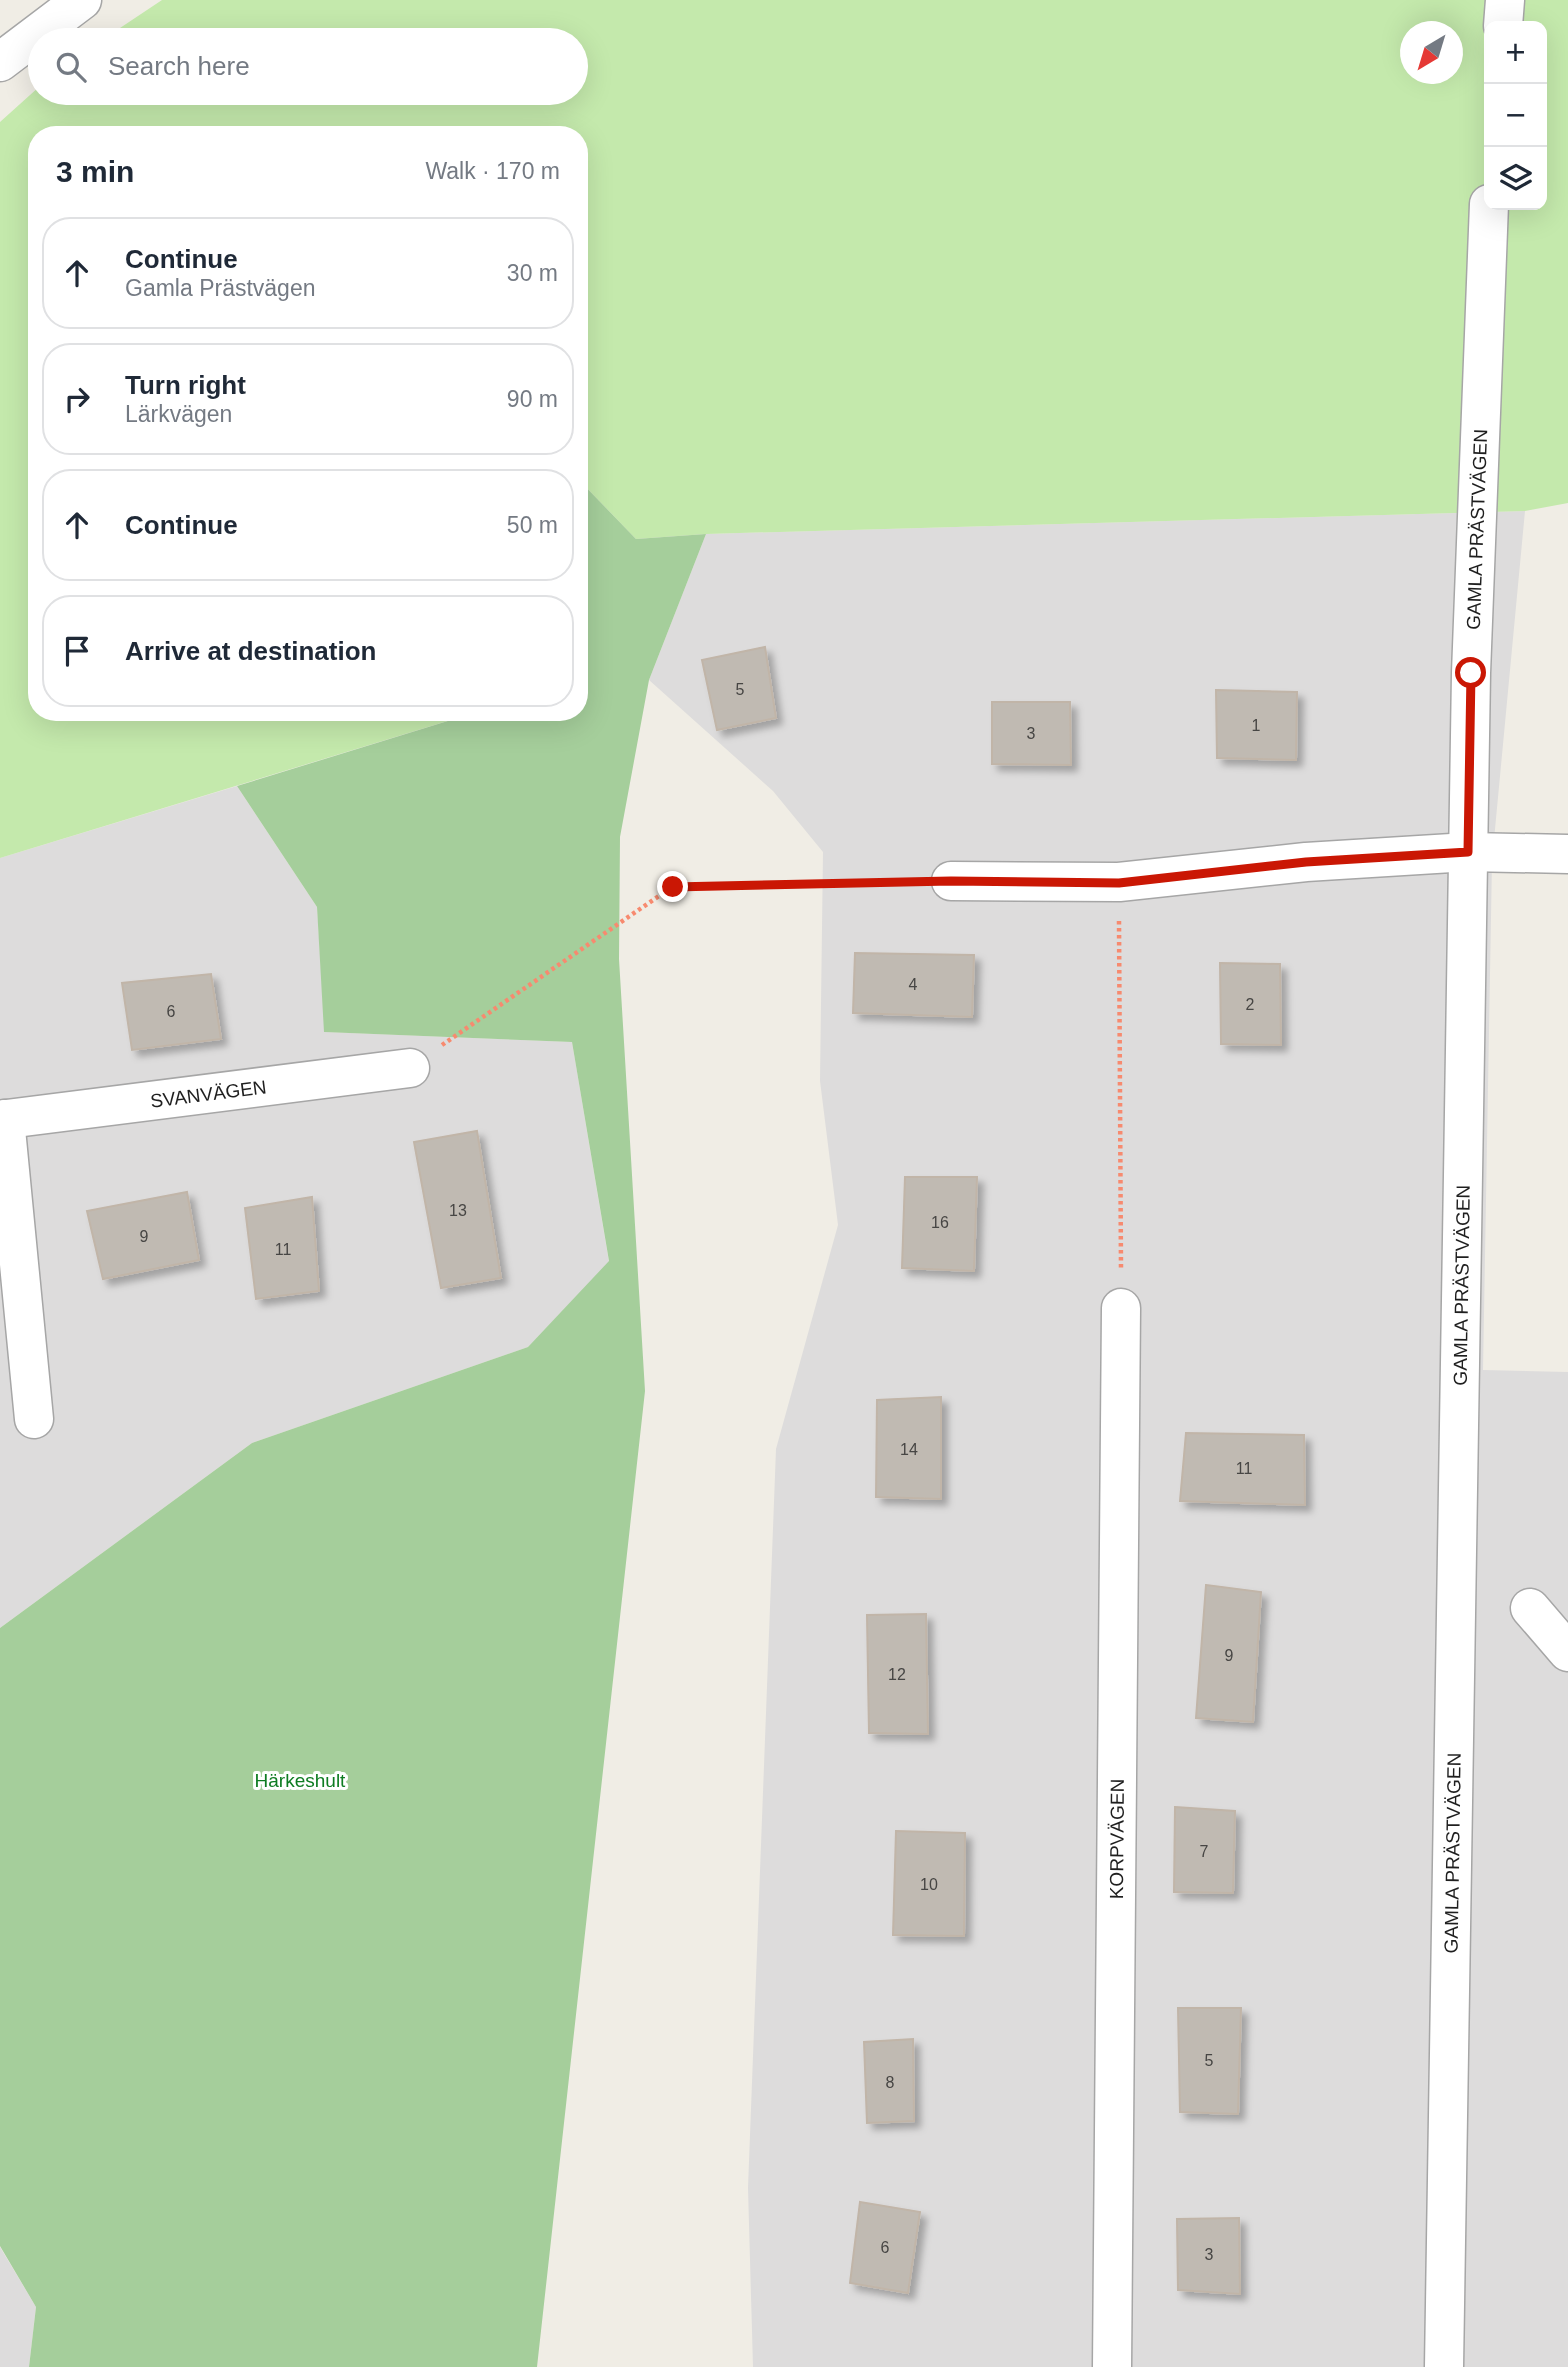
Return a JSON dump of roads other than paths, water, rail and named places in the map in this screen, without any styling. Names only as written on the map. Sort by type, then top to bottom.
[{"type":"street","points":[[45,28],[82,0]]},
{"type":"street","points":[[1503,21],[1505,0]]},
{"type":"street","points":[[0,62],[28,41]]},
{"type":"street","name":"GAMLA PRÄSTVÄGEN","points":[[1444,2367],[1471,673],[1489,210]]},
{"type":"street","points":[[951,881],[1119,883],[1306,862],[1468,852],[1568,854]]},
{"type":"street","name":"SVANVÄGEN","points":[[34,1419],[3,1119],[410,1068]]},
{"type":"street","name":"KORPVÄGEN","points":[[1112,2367],[1121,1308]]},
{"type":"street","points":[[1530,1608],[1568,1652]]},
{"type":"park label","name":"Härkeshult","points":[[300,1780]]}]
